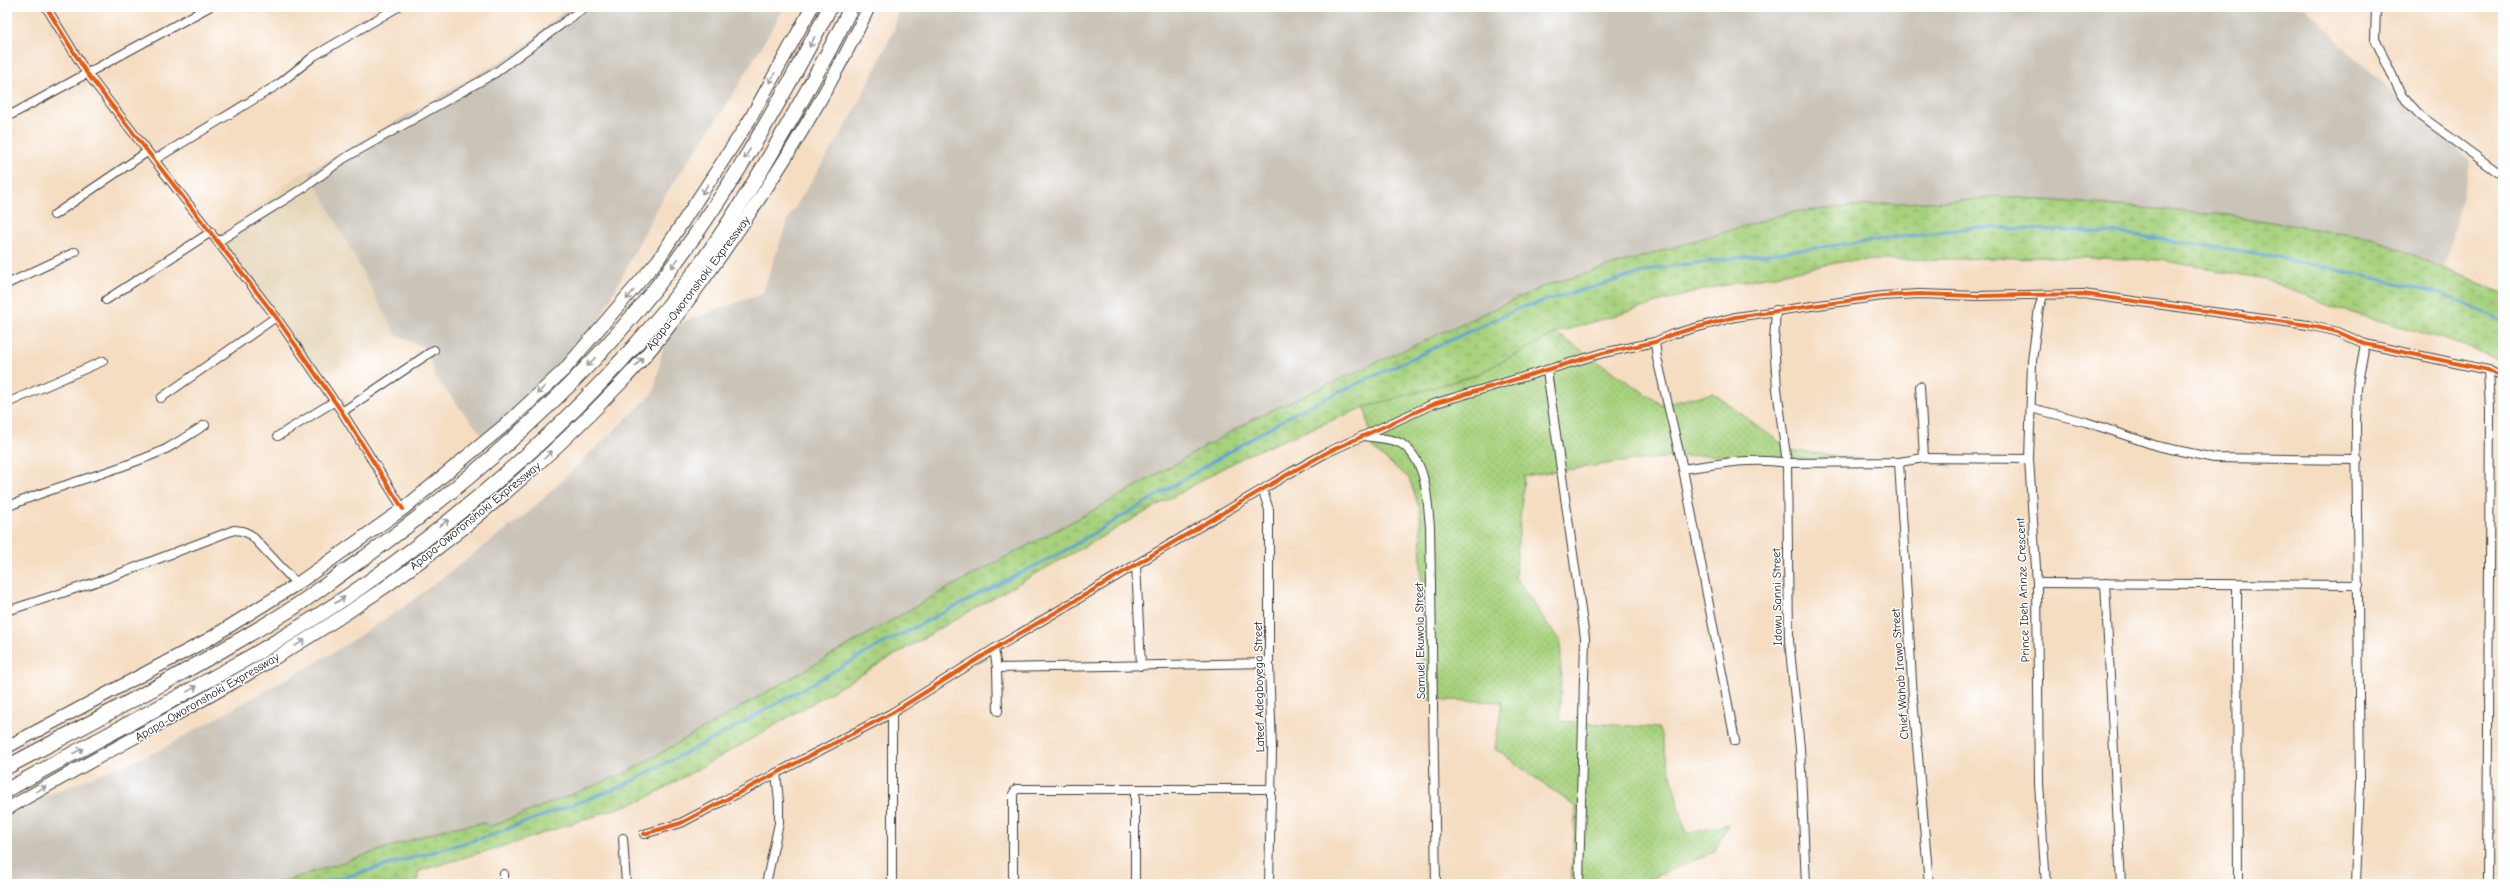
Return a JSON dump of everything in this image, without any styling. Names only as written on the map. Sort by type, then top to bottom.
[{"type":"highway","points":[[7,767],[125,704],[296,606],[399,532],[462,482],[525,428],[600,353],[672,267],[713,209],[783,97],[830,7]]},
{"type":"highway","name":"Apapa-Oworonshoki Expressway","points":[[7,790],[230,668],[359,588],[419,543],[506,473],[597,387],[737,222],[764,168],[851,7]]},
{"type":"main road","name":"Apapa-Oworonshoki Expressway","points":[[7,809],[246,677],[342,616],[412,567],[497,500],[540,463],[621,383],[686,305],[737,222],[821,97],[868,7]]},
{"type":"main road","points":[[7,747],[209,639],[298,584],[403,509],[506,424],[564,370],[658,260],[749,121],[807,9]]},
{"type":"street","points":[[46,7],[86,72],[147,152],[218,240],[276,317],[335,401],[403,509]]},
{"type":"street","points":[[7,118],[86,72],[135,48],[209,7]]},
{"type":"street","points":[[154,160],[280,84],[326,48],[398,7]]},
{"type":"street","points":[[218,240],[308,185],[343,159],[495,73],[585,7]]},
{"type":"street","points":[[2376,7],[2375,39],[2402,96],[2421,116],[2503,176]]},
{"type":"street","points":[[54,215],[147,152]]},
{"type":"street","points":[[106,300],[211,232]]},
{"type":"street","points":[[7,284],[75,252]]},
{"type":"street","points":[[644,834],[681,823],[892,714],[994,650],[1328,452],[1433,404],[1603,353],[1656,342],[1693,328],[1776,310],[1920,294],[2043,296],[2083,294],[2308,325],[2338,332],[2365,344],[2488,370],[2503,378]]},
{"type":"street","name":"Prince Ibeh Arinze Crescent","points":[[2043,296],[2039,308],[2032,361],[2032,408],[2029,459],[2037,583],[2038,784],[2046,884]]},
{"type":"street","name":"Idowu Sanni Street","points":[[1776,310],[1774,341],[1776,382],[1787,463],[1789,640],[1800,748],[1806,884]]},
{"type":"street","points":[[161,398],[276,317]]},
{"type":"street","points":[[1656,342],[1657,358],[1683,469],[1735,741]]},
{"type":"street","points":[[2356,884],[2360,784],[2357,388],[2365,344]]},
{"type":"street","points":[[342,412],[434,350]]},
{"type":"street","points":[[7,403],[103,361]]},
{"type":"street","points":[[2486,884],[2490,410],[2488,370]]},
{"type":"street","points":[[1547,371],[1585,638],[1579,884]]},
{"type":"street","points":[[1920,386],[1924,458]]},
{"type":"street","points":[[278,436],[335,401]]},
{"type":"street","points":[[2032,408],[2086,422],[2157,446],[2214,458],[2358,460]]},
{"type":"street","points":[[7,507],[32,496],[145,457],[166,448],[205,425]]},
{"type":"street","name":"Samuel Ekuwola Street","points":[[1363,436],[1400,443],[1404,446],[1416,461],[1426,488],[1430,526],[1436,884]]},
{"type":"street","points":[[1683,469],[1738,460],[1771,460],[1787,463],[1899,462],[1924,458],[2029,459]]},
{"type":"street","name":"Chief Wahab Irawo Street","points":[[1899,462],[1913,698],[1929,884]]},
{"type":"street","name":"Lateef Adegboyega Street","points":[[1263,491],[1269,510],[1269,663],[1272,789],[1269,884]]},
{"type":"street","points":[[7,611],[105,579],[234,530],[243,531],[251,535],[298,584]]},
{"type":"street","points":[[1136,565],[1141,666]]},
{"type":"street","points":[[2037,583],[2237,586],[2359,585]]},
{"type":"street","points":[[2105,583],[2121,884]]},
{"type":"street","points":[[2237,586],[2238,884]]},
{"type":"street","points":[[994,650],[998,668],[998,711]]},
{"type":"street","points":[[998,668],[1269,663]]},
{"type":"street","points":[[892,714],[892,884]]},
{"type":"street","points":[[766,884],[779,823],[779,801],[776,773]]},
{"type":"street","points":[[1013,884],[1013,794],[1016,790],[1135,791],[1272,789]]},
{"type":"street","points":[[1135,791],[1135,884]]},
{"type":"street","points":[[623,838],[626,884]]},
{"type":"street","points":[[504,874],[504,884]]},
{"type":"shaded area","points":[[569,7],[785,7],[724,109],[659,204],[595,329],[535,395],[482,435],[436,378],[426,348],[396,335],[309,171],[514,54]]},
{"type":"shaded area","points":[[898,7],[2305,7],[2351,54],[2471,161],[2444,270],[2375,239],[2228,215],[1998,196],[1969,200],[1882,204],[1791,212],[1544,286],[1255,418],[1105,504],[939,593],[626,773],[489,827],[485,823],[448,828],[276,884],[7,884],[7,811],[158,751],[334,652],[401,609],[529,512],[654,392],[667,327],[762,294],[789,217],[852,116],[895,28]]},
{"type":"shaded area","points":[[309,171],[396,335],[314,379],[214,241],[299,174]]},
{"type":"green space","points":[[1998,196],[2228,215],[2375,239],[2503,293],[2503,360],[2437,337],[2332,307],[2265,279],[2160,260],[2055,257],[1846,261],[1705,289],[1556,333],[1476,375],[1365,407],[1247,455],[982,604],[746,742],[645,799],[517,842],[419,871],[417,882],[413,884],[276,884],[448,828],[485,823],[489,827],[626,773],[939,593],[1105,504],[1255,418],[1544,286],[1791,212],[1882,204],[1969,200]]},
{"type":"green space","points":[[1556,333],[1662,405],[1713,393],[1790,450],[1881,462],[1702,455],[1628,461],[1524,476],[1515,577],[1561,643],[1560,721],[1659,728],[1686,834],[1728,824],[1714,852],[1638,884],[1571,884],[1576,807],[1495,749],[1502,702],[1423,699],[1420,510],[1409,478],[1373,449],[1365,407],[1476,375]]},
{"type":"waterway","points":[[321,884],[485,837],[620,787],[728,731],[880,645],[1066,550],[1296,412],[1520,308],[1658,268],[1979,227],[2120,233],[2268,255],[2437,292],[2503,321]]},
{"type":"cycle path","points":[[46,7],[86,72],[276,317],[342,412],[403,509]]},
{"type":"cycle path","points":[[644,834],[681,823],[892,713],[994,649],[1290,473],[1328,452],[1433,404],[1603,353],[1655,342],[1673,334],[1735,317],[1882,296],[1920,294],[1977,296],[2083,294],[2308,325],[2338,332],[2365,344],[2488,370],[2503,378]]}]
